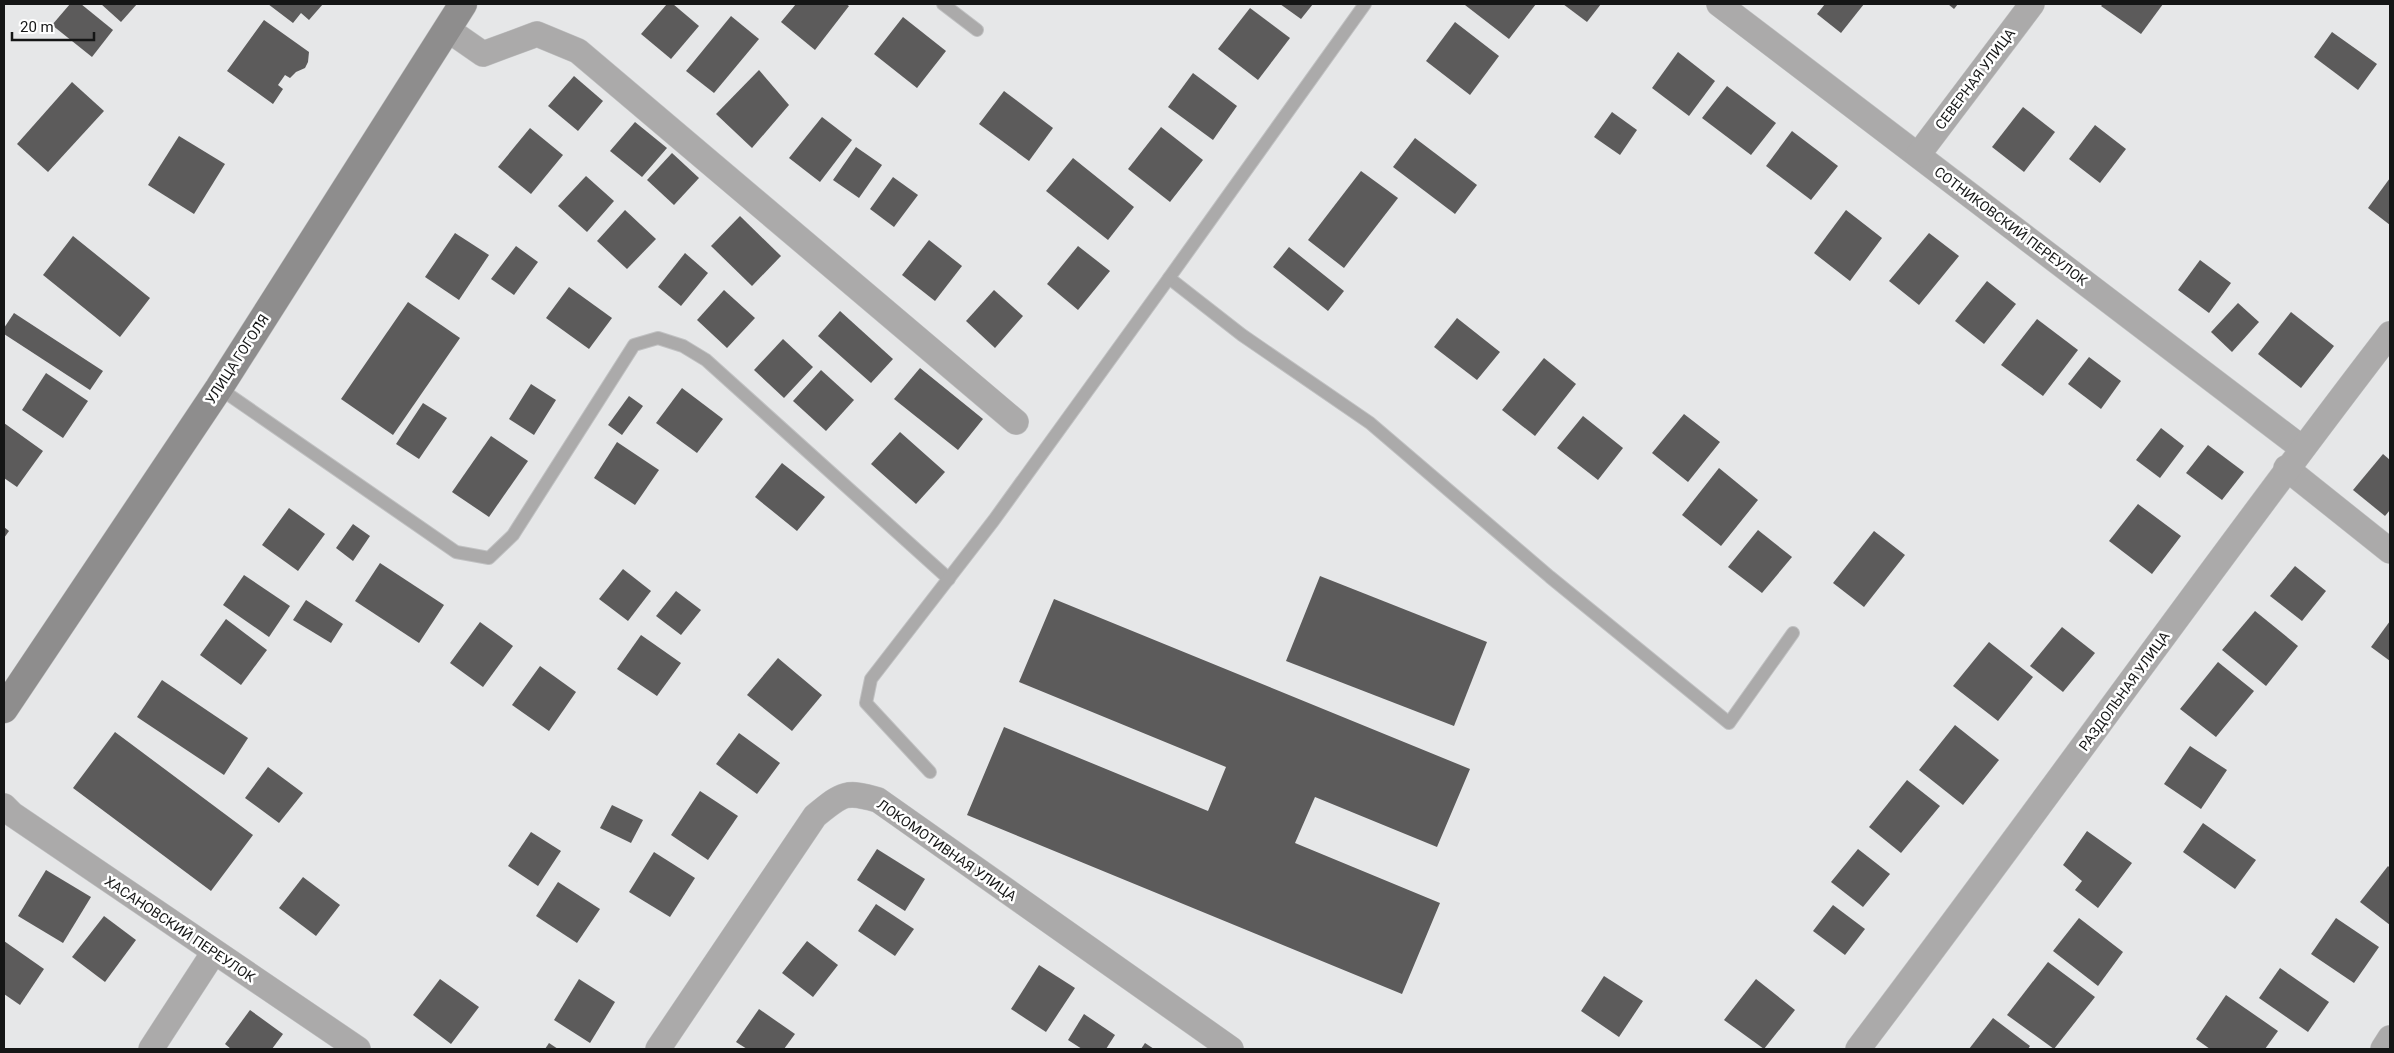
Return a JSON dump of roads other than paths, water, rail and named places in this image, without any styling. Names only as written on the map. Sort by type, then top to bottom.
[{"type":"main road","name":"УЛИЦА ГОГОЛЯ","points":[[4,709],[218,388],[456,11]]},
{"type":"street","name":"СОТНИКОВСКИЙ ПЕРЕУЛОК","points":[[1719,4],[2302,448]]},
{"type":"street","name":"СЕВЕРНАЯ УЛИЦА","points":[[1918,155],[2032,4]]},
{"type":"street","points":[[456,11],[483,54],[537,34],[578,51],[1016,422]]},
{"type":"street","name":"РАЗДОЛЬНАЯ УЛИЦА","points":[[1858,1049],[1984,884],[2286,468],[2390,334]]},
{"type":"street","points":[[2286,468],[2390,551]]},
{"type":"street","name":"ЛОКОМОТИВНАЯ УЛИЦА","points":[[658,1049],[816,816],[835,799],[855,793],[878,800],[1231,1049]]},
{"type":"street","name":"ХАСАНОВСКИЙ ПЕРЕУЛОК","points":[[4,806],[12,814],[358,1049]]},
{"type":"street","points":[[151,1049],[214,952]]},
{"type":"street","points":[[2383,1049],[2390,1038]]},
{"type":"lane","points":[[943,4],[977,30]]},
{"type":"lane","points":[[930,772],[866,703],[871,679],[1000,512],[1365,4]]},
{"type":"lane","points":[[1169,278],[1242,335],[1370,423],[1550,577],[1729,723],[1794,633]]},
{"type":"lane","points":[[218,388],[456,552],[489,558],[513,535],[634,345],[658,338],[683,346],[706,360],[948,579]]}]
